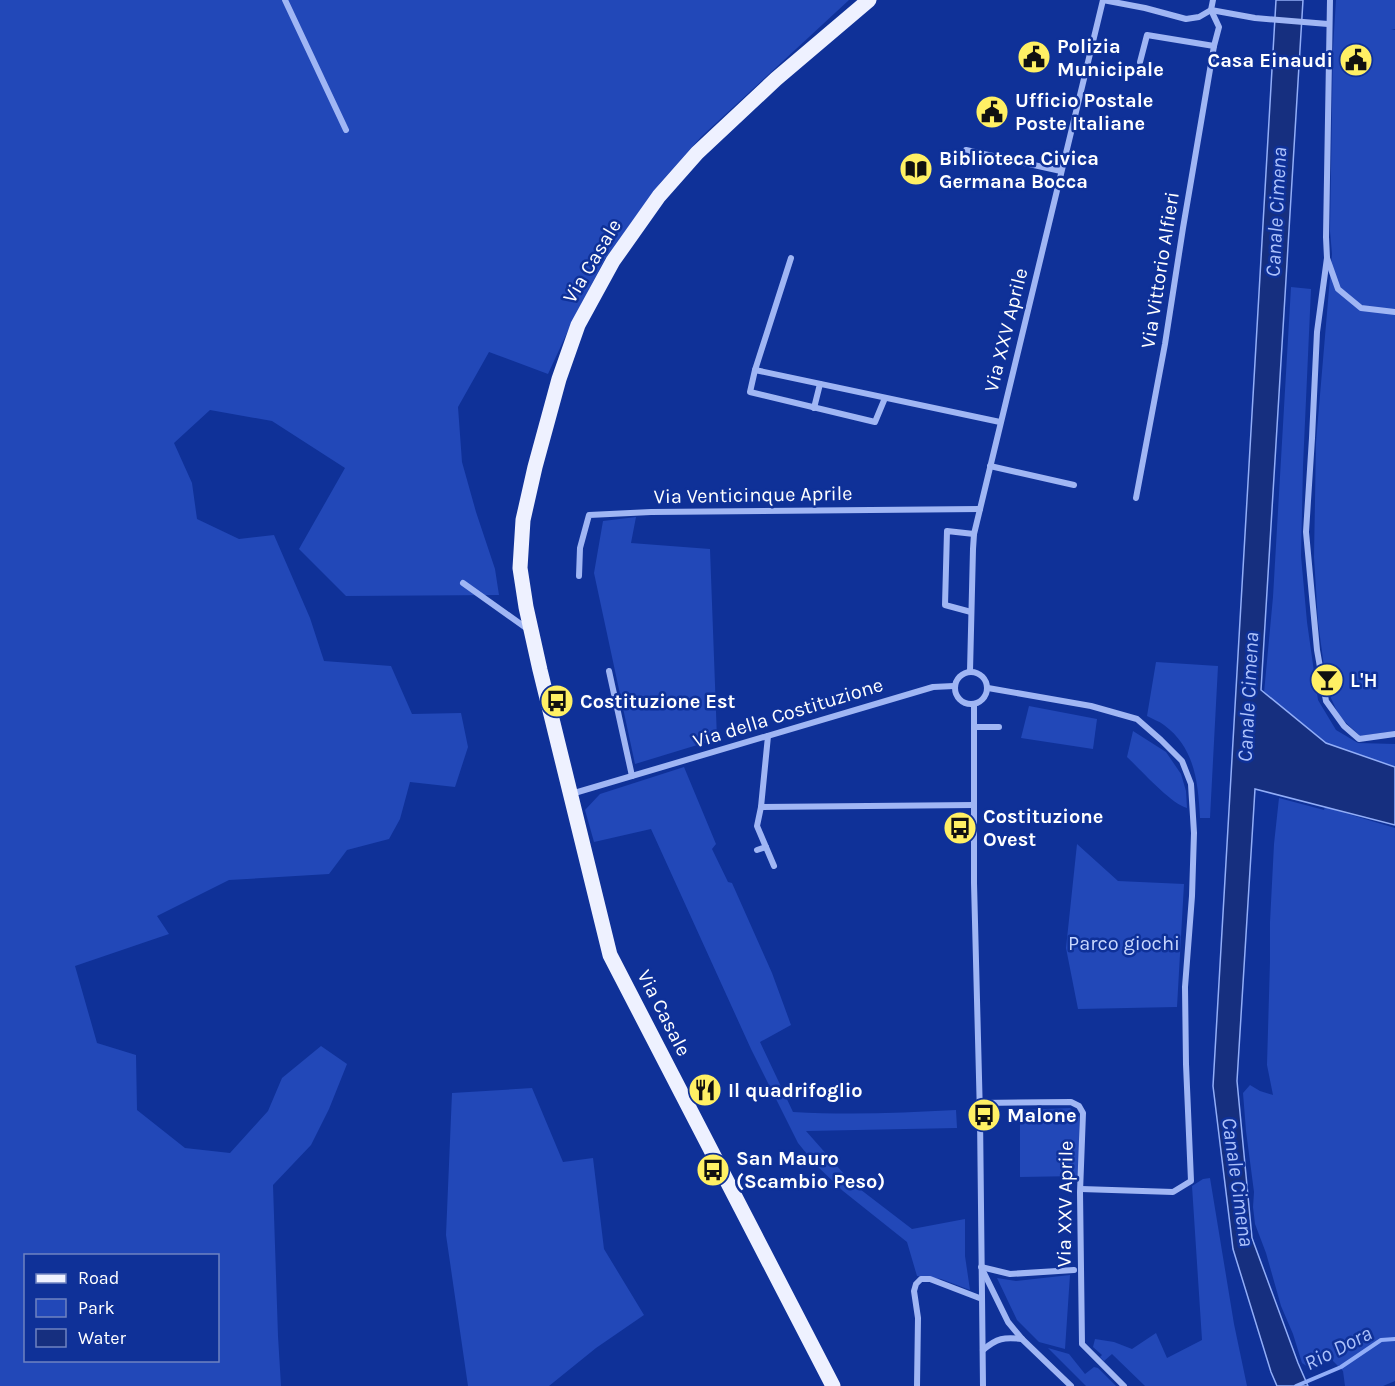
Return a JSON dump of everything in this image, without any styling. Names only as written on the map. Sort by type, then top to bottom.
[{"type":"main road","name":"Via Casale","points":[[833,1386],[610,955],[526,608],[520,568],[523,520],[559,379],[578,325],[613,261],[659,196],[697,153],[776,79],[869,0]]},
{"type":"street","points":[[285,0],[345,130]]},
{"type":"street","points":[[1103,0],[1186,19],[1199,17],[1211,10],[1266,19],[1328,24]]},
{"type":"street","name":"Via XXV Aprile","points":[[970,671],[974,534],[1103,0]]},
{"type":"street","name":"Via Vittorio Alfieri","points":[[1137,498],[1219,27],[1211,10],[1213,0]]},
{"type":"street","points":[[1330,0],[1327,258],[1317,332],[1306,532],[1317,650],[1326,701],[1344,726],[1359,738],[1395,734]]},
{"type":"street","points":[[1140,62],[1147,35],[1214,46]]},
{"type":"street","points":[[966,150],[1061,171]]},
{"type":"street","points":[[791,258],[750,392],[875,422],[885,398]]},
{"type":"street","points":[[1327,258],[1338,289],[1360,308],[1395,312]]},
{"type":"street","points":[[755,370],[1000,422]]},
{"type":"street","points":[[814,408],[820,384]]},
{"type":"street","points":[[990,466],[1074,485]]},
{"type":"street","name":"Via Venticinque Aprile","points":[[579,576],[580,548],[589,515],[651,512],[980,509]]},
{"type":"street","points":[[971,612],[945,605],[947,531],[974,534]]},
{"type":"street","points":[[463,583],[532,632]]},
{"type":"street","points":[[609,671],[632,776]]},
{"type":"street","points":[[970,671],[982,675],[988,688],[982,701],[966,704],[955,693],[954,686],[962,674],[970,671]]},
{"type":"street","name":"Via della Costituzione","points":[[571,794],[933,687],[954,686]]},
{"type":"street","points":[[988,688],[1091,706],[1137,719],[1182,761],[1191,784],[1194,833],[1185,987],[1191,1181],[1173,1192],[1080,1189]]},
{"type":"street","points":[[974,704],[983,1386]]},
{"type":"street","points":[[974,727],[999,727]]},
{"type":"street","points":[[768,736],[757,826],[774,866]]},
{"type":"street","points":[[761,807],[974,805]]},
{"type":"street","points":[[757,850],[766,847]]},
{"type":"street","name":"Via XXV Aprile","points":[[980,1103],[1071,1102],[1079,1106],[1083,1113],[1080,1189],[1082,1344],[1124,1386]]},
{"type":"street","points":[[981,1267],[1010,1274],[1074,1270]]},
{"type":"street","points":[[981,1267],[1008,1322],[1022,1339],[1071,1386]]},
{"type":"street","points":[[917,1386],[918,1318],[914,1291],[916,1284],[921,1279],[930,1279],[982,1299]]},
{"type":"street","points":[[983,1350],[999,1339],[1022,1339]]},
{"type":"green space","points":[[0,0],[849,0],[701,137],[661,182],[605,259],[548,374],[489,352],[458,407],[462,462],[495,569],[499,595],[346,596],[299,549],[345,468],[272,421],[210,410],[174,443],[192,483],[197,519],[239,539],[274,535],[310,618],[324,661],[391,666],[412,714],[461,713],[468,747],[455,787],[410,782],[400,819],[389,839],[347,850],[329,874],[229,880],[157,916],[169,934],[75,966],[97,1043],[136,1055],[137,1110],[185,1148],[230,1153],[268,1111],[282,1078],[321,1046],[347,1064],[329,1109],[311,1145],[273,1185],[281,1386],[0,1386]]},
{"type":"green space","points":[[1336,0],[1395,0],[1395,29],[1391,29],[1395,30],[1395,731],[1360,736],[1339,716],[1327,689],[1318,622],[1314,557],[1316,442],[1332,254],[1330,231]]},
{"type":"green space","points":[[1291,287],[1311,289],[1301,556],[1318,700],[1336,730],[1358,743],[1395,744],[1395,767],[1326,743],[1264,693],[1273,597]]},
{"type":"green space","points":[[636,517],[631,543],[710,549],[717,739],[635,764],[594,573],[603,521]]},
{"type":"green space","points":[[1156,662],[1218,666],[1210,818],[1200,818],[1196,779],[1182,744],[1164,725],[1147,716]]},
{"type":"green space","points":[[1029,706],[1097,719],[1093,749],[1021,738]]},
{"type":"green space","points":[[1133,731],[1166,752],[1181,774],[1186,791],[1187,808],[1165,794],[1127,757]]},
{"type":"green space","points":[[684,767],[716,844],[712,849],[728,882],[732,883],[772,973],[791,1025],[760,1042],[793,1112],[875,1113],[956,1110],[957,1128],[806,1131],[852,1183],[912,1229],[965,1219],[965,1256],[970,1290],[941,1279],[917,1276],[907,1242],[843,1191],[815,1164],[798,1143],[751,1049],[651,829],[594,842],[585,810],[600,794]]},
{"type":"green space","points":[[1279,798],[1324,810],[1325,807],[1395,828],[1395,1381],[1383,1386],[1345,1386],[1343,1371],[1327,1355],[1323,1362],[1308,1367],[1302,1363],[1255,1224],[1254,1192],[1243,1093],[1250,1085],[1273,1095],[1267,1065],[1270,922]]},
{"type":"green space","name":"Parco giochi","points":[[1077,844],[1118,881],[1184,884],[1177,1007],[1078,1009],[1066,948]]},
{"type":"green space","points":[[532,1088],[563,1162],[593,1158],[604,1249],[644,1315],[596,1348],[549,1386],[468,1386],[446,1235],[452,1093]]},
{"type":"green space","points":[[1070,1108],[1079,1117],[1079,1176],[1020,1177],[1020,1110]]},
{"type":"green space","points":[[1210,1178],[1234,1324],[1247,1386],[1145,1386],[1112,1354],[1104,1361],[1100,1357],[1102,1355],[1093,1347],[1095,1339],[1114,1342],[1132,1349],[1156,1333],[1167,1358],[1202,1340],[1192,1186],[1203,1179]]},
{"type":"green space","points":[[1070,1275],[1065,1349],[1039,1342],[1017,1320],[997,1278],[1016,1281]]},
{"type":"green space","points":[[1048,1348],[1069,1354],[1085,1374],[1094,1367],[1098,1368],[1116,1386],[1086,1386]]},
{"type":"water","name":"Canale Cimena","points":[[1276,0],[1303,0],[1261,690],[1326,743],[1395,767],[1395,825],[1255,789],[1237,1081],[1252,1238],[1308,1386],[1277,1386],[1271,1372],[1233,1249],[1213,1086]]},
{"type":"waterway","name":"Rio Dora","points":[[1296,1386],[1341,1367],[1381,1340],[1395,1339]]},
{"type":"place","name":"Polizia Municipale","points":[[1034,57]]},
{"type":"place","name":"Casa Einaudi","points":[[1356,60]]},
{"type":"place","name":"Ufficio Postale Poste Italiane","points":[[992,112]]},
{"type":"place","name":"Biblioteca Civica Germana Bocca","points":[[916,169]]},
{"type":"place","name":"L'H","points":[[1327,680]]},
{"type":"place","name":"Costituzione Est","points":[[557,701]]},
{"type":"place","name":"Costituzione Ovest","points":[[960,828]]},
{"type":"place","name":"Il quadrifoglio","points":[[705,1090]]},
{"type":"place","name":"Malone","points":[[984,1115]]},
{"type":"place","name":"San Mauro (Scambio Peso)","points":[[713,1170]]}]
